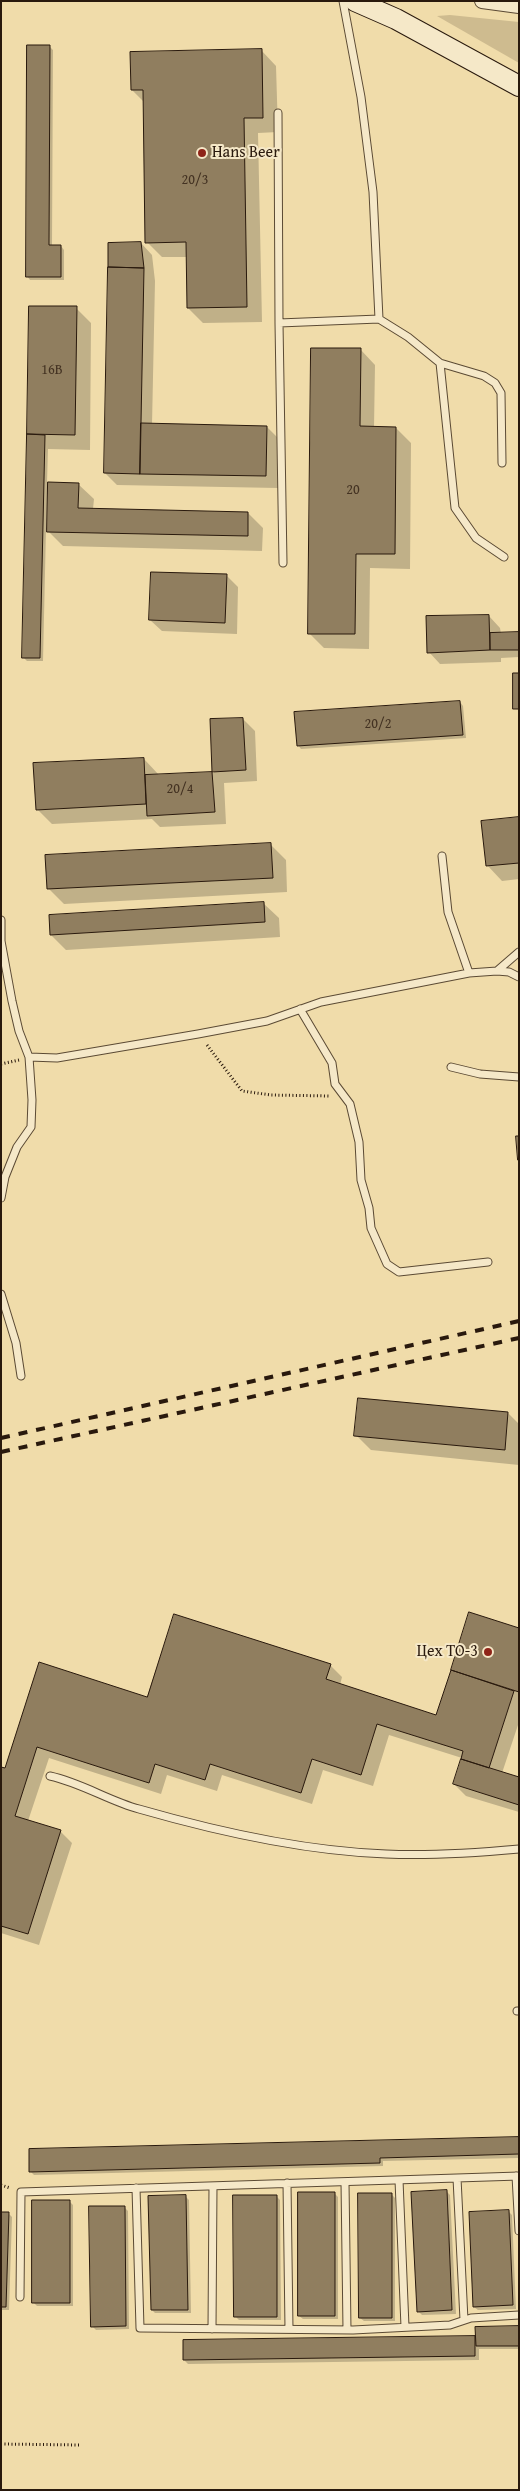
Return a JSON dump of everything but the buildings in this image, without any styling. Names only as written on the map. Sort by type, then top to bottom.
[{"type":"main road","points":[[355,1],[396,19],[519,86]]},
{"type":"street","points":[[482,1],[519,6]]},
{"type":"lane","points":[[343,1],[361,98],[373,192],[379,319]]},
{"type":"lane","points":[[278,113],[283,563]]},
{"type":"lane","points":[[279,323],[379,319],[408,337],[440,363],[484,376],[495,383],[501,393],[502,464]]},
{"type":"lane","points":[[440,363],[455,508],[476,538],[504,556]]},
{"type":"lane","points":[[442,856],[448,912],[469,974]]},
{"type":"lane","points":[[1,920],[1,941],[12,1001],[29,1057],[32,1100],[31,1127],[17,1147],[5,1178],[1,1198]]},
{"type":"lane","points":[[497,971],[519,952]]},
{"type":"lane","points":[[29,1057],[57,1058],[119,1049],[267,1021],[321,1002],[469,974],[497,971],[509,972],[519,977]]},
{"type":"lane","points":[[300,1009],[332,1063],[335,1084],[350,1104],[355,1118],[359,1142],[361,1180],[369,1208],[371,1228],[387,1264],[399,1272],[488,1262]]},
{"type":"lane","points":[[451,1067],[480,1074],[519,1077]]},
{"type":"lane","points":[[1,1294],[16,1343],[21,1376]]},
{"type":"lane","points":[[50,1776],[68,1780],[137,1809],[246,1836],[328,1849],[396,1854],[459,1854],[519,1849]]},
{"type":"lane","points":[[20,2297],[21,2192],[517,2176],[519,2231]]},
{"type":"lane","points":[[457,2178],[464,2320]]},
{"type":"lane","points":[[399,2180],[405,2327]]},
{"type":"lane","points":[[345,2182],[347,2330]]},
{"type":"lane","points":[[287,2183],[289,2329]]},
{"type":"lane","points":[[212,2329],[213,2186]]},
{"type":"lane","points":[[136,2188],[140,2328],[347,2330],[450,2325],[471,2318],[519,2315]]},
{"type":"path","points":[[198,1034],[242,1091],[287,1096],[343,1094]]},
{"type":"path","points":[[1,1064],[29,1057]]},
{"type":"path","points":[[1,2444],[82,2445]]},
{"type":"shaded area","points":[[450,15],[519,22],[519,63],[437,16]]},
{"type":"railway","points":[[1,1438],[519,1321]]},
{"type":"railway","points":[[1,1452],[519,1338]]},
{"type":"place","name":"Hans Beer","points":[[202,153]]},
{"type":"place","name":"Цех ТО-3","points":[[488,1652]]}]
